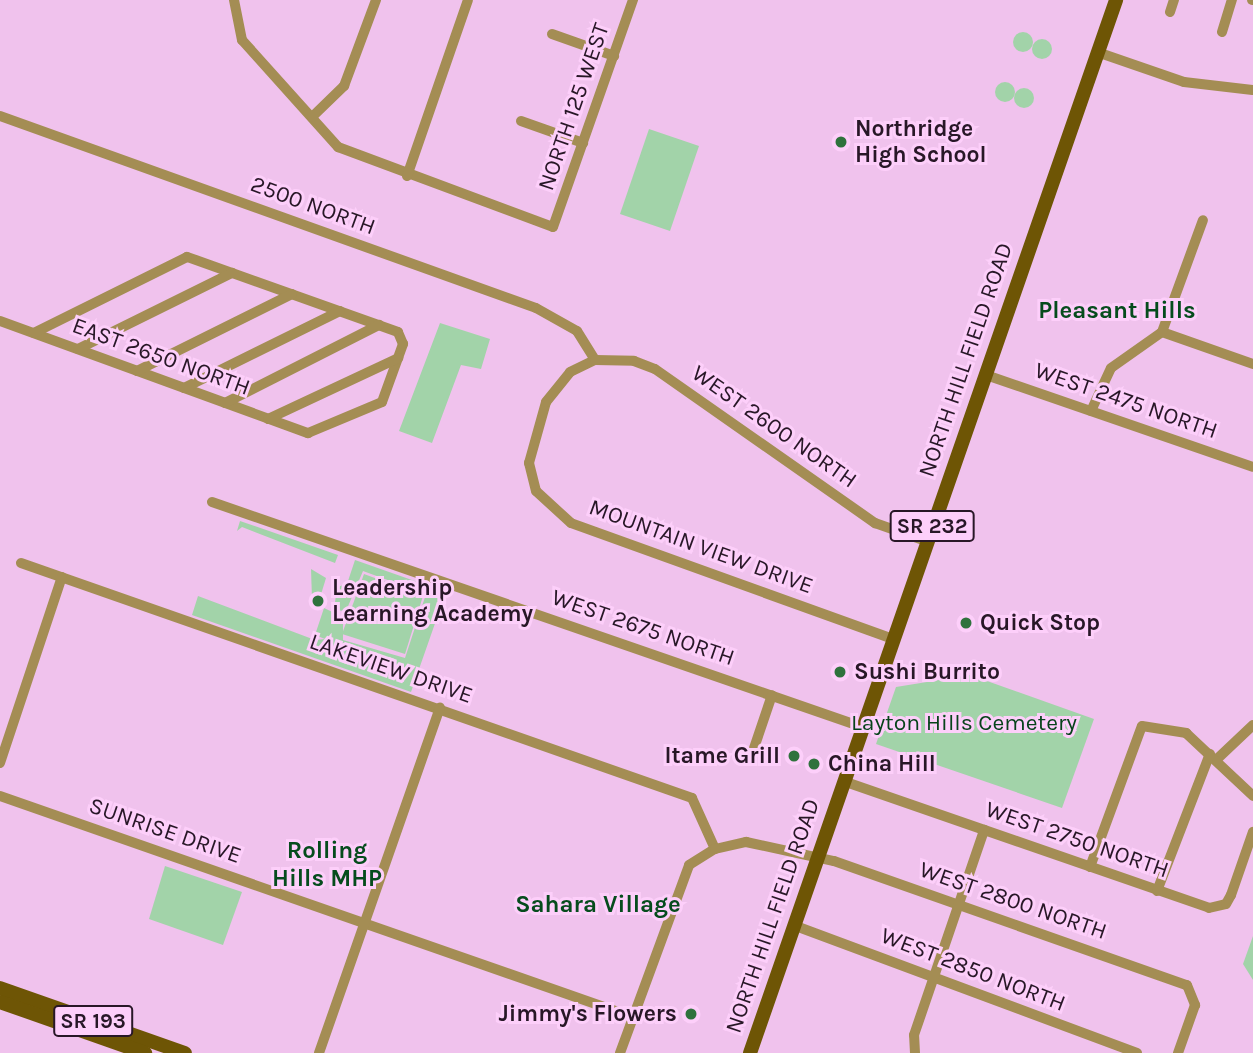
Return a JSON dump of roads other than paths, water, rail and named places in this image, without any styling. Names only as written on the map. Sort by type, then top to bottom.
[{"type":"main road","name":"NORTH HILL FIELD ROAD","points":[[750,1053],[1116,0]]},
{"type":"main road","name":"SR 193","points":[[0,988],[185,1053]]},
{"type":"main road","name":"SR 193","points":[[0,1002],[145,1053]]},
{"type":"street","points":[[234,0],[242,40],[312,117],[352,156],[407,176],[468,0]]},
{"type":"street","points":[[312,117],[344,86],[376,0]]},
{"type":"street","name":"NORTH 125 WEST","points":[[407,176],[554,227],[633,0]]},
{"type":"street","points":[[1170,12],[1174,0]]},
{"type":"street","points":[[1222,32],[1231,0]]},
{"type":"street","points":[[552,34],[614,56]]},
{"type":"street","points":[[1097,52],[1184,82],[1253,90]]},
{"type":"street","name":"2500 NORTH","points":[[0,116],[536,308],[577,331],[595,360]]},
{"type":"street","points":[[521,121],[583,143]]},
{"type":"street","points":[[1091,411],[1111,368],[1162,332],[1203,220]]},
{"type":"street","points":[[34,333],[187,257],[398,332],[398,358],[268,419]]},
{"type":"street","points":[[78,349],[232,273]]},
{"type":"street","points":[[137,371],[292,295]]},
{"type":"street","points":[[184,388],[340,311]]},
{"type":"street","name":"EAST 2650 NORTH","points":[[0,321],[308,433],[382,402],[398,358]]},
{"type":"street","points":[[225,403],[379,326]]},
{"type":"street","points":[[1162,332],[1253,364]]},
{"type":"street","name":"WEST 2600 NORTH","points":[[595,360],[655,369],[875,523],[926,541]]},
{"type":"street","name":"MOUNTAIN VIEW DRIVE","points":[[595,360],[554,386],[533,442],[529,463],[536,491],[551,508],[592,533],[893,639]]},
{"type":"street","name":"WEST 2475 NORTH","points":[[986,375],[1253,467]]},
{"type":"street","name":"WEST 2675 NORTH","points":[[212,502],[862,727]]},
{"type":"street","name":"LAKEVIEW DRIVE","points":[[21,563],[692,797],[715,849]]},
{"type":"street","points":[[0,762],[62,577]]},
{"type":"street","points":[[752,754],[772,695]]},
{"type":"street","points":[[319,1053],[440,708]]},
{"type":"street","points":[[1157,891],[1213,757],[1253,725]]},
{"type":"street","points":[[1090,867],[1142,726],[1186,733],[1253,796]]},
{"type":"street","name":"WEST 2750 NORTH","points":[[843,780],[1209,908],[1226,904],[1253,832]]},
{"type":"street","name":"SUNRISE DRIVE","points":[[0,796],[633,1017]]},
{"type":"street","points":[[915,1052],[932,979],[984,830]]},
{"type":"street","name":"WEST 2800 NORTH","points":[[715,849],[762,843],[818,856],[1192,989],[1195,1005],[1178,1053]]},
{"type":"street","points":[[620,1053],[682,876],[715,849]]},
{"type":"street","name":"WEST 2850 NORTH","points":[[793,925],[932,979],[1138,1053]]},
{"type":"place","name":"Northridge High School","points":[[841,142]]},
{"type":"place","name":"Leadership Learning Academy","points":[[318,601]]},
{"type":"place","name":"Quick Stop","points":[[966,623]]},
{"type":"place","name":"Sushi Burrito","points":[[840,672]]},
{"type":"place","name":"Itame Grill","points":[[794,756]]},
{"type":"place","name":"China Hill","points":[[814,764]]},
{"type":"place","name":"Jimmy's Flowers","points":[[691,1014]]},
{"type":"district","name":"Pleasant Hills","points":[[1117,311]]},
{"type":"district","name":"Rolling Hills MHP","points":[[327,865]]},
{"type":"district","name":"Sahara Village","points":[[598,905]]},
{"type":"park label","name":"Layton Hills Cemetery","points":[[964,723]]}]
